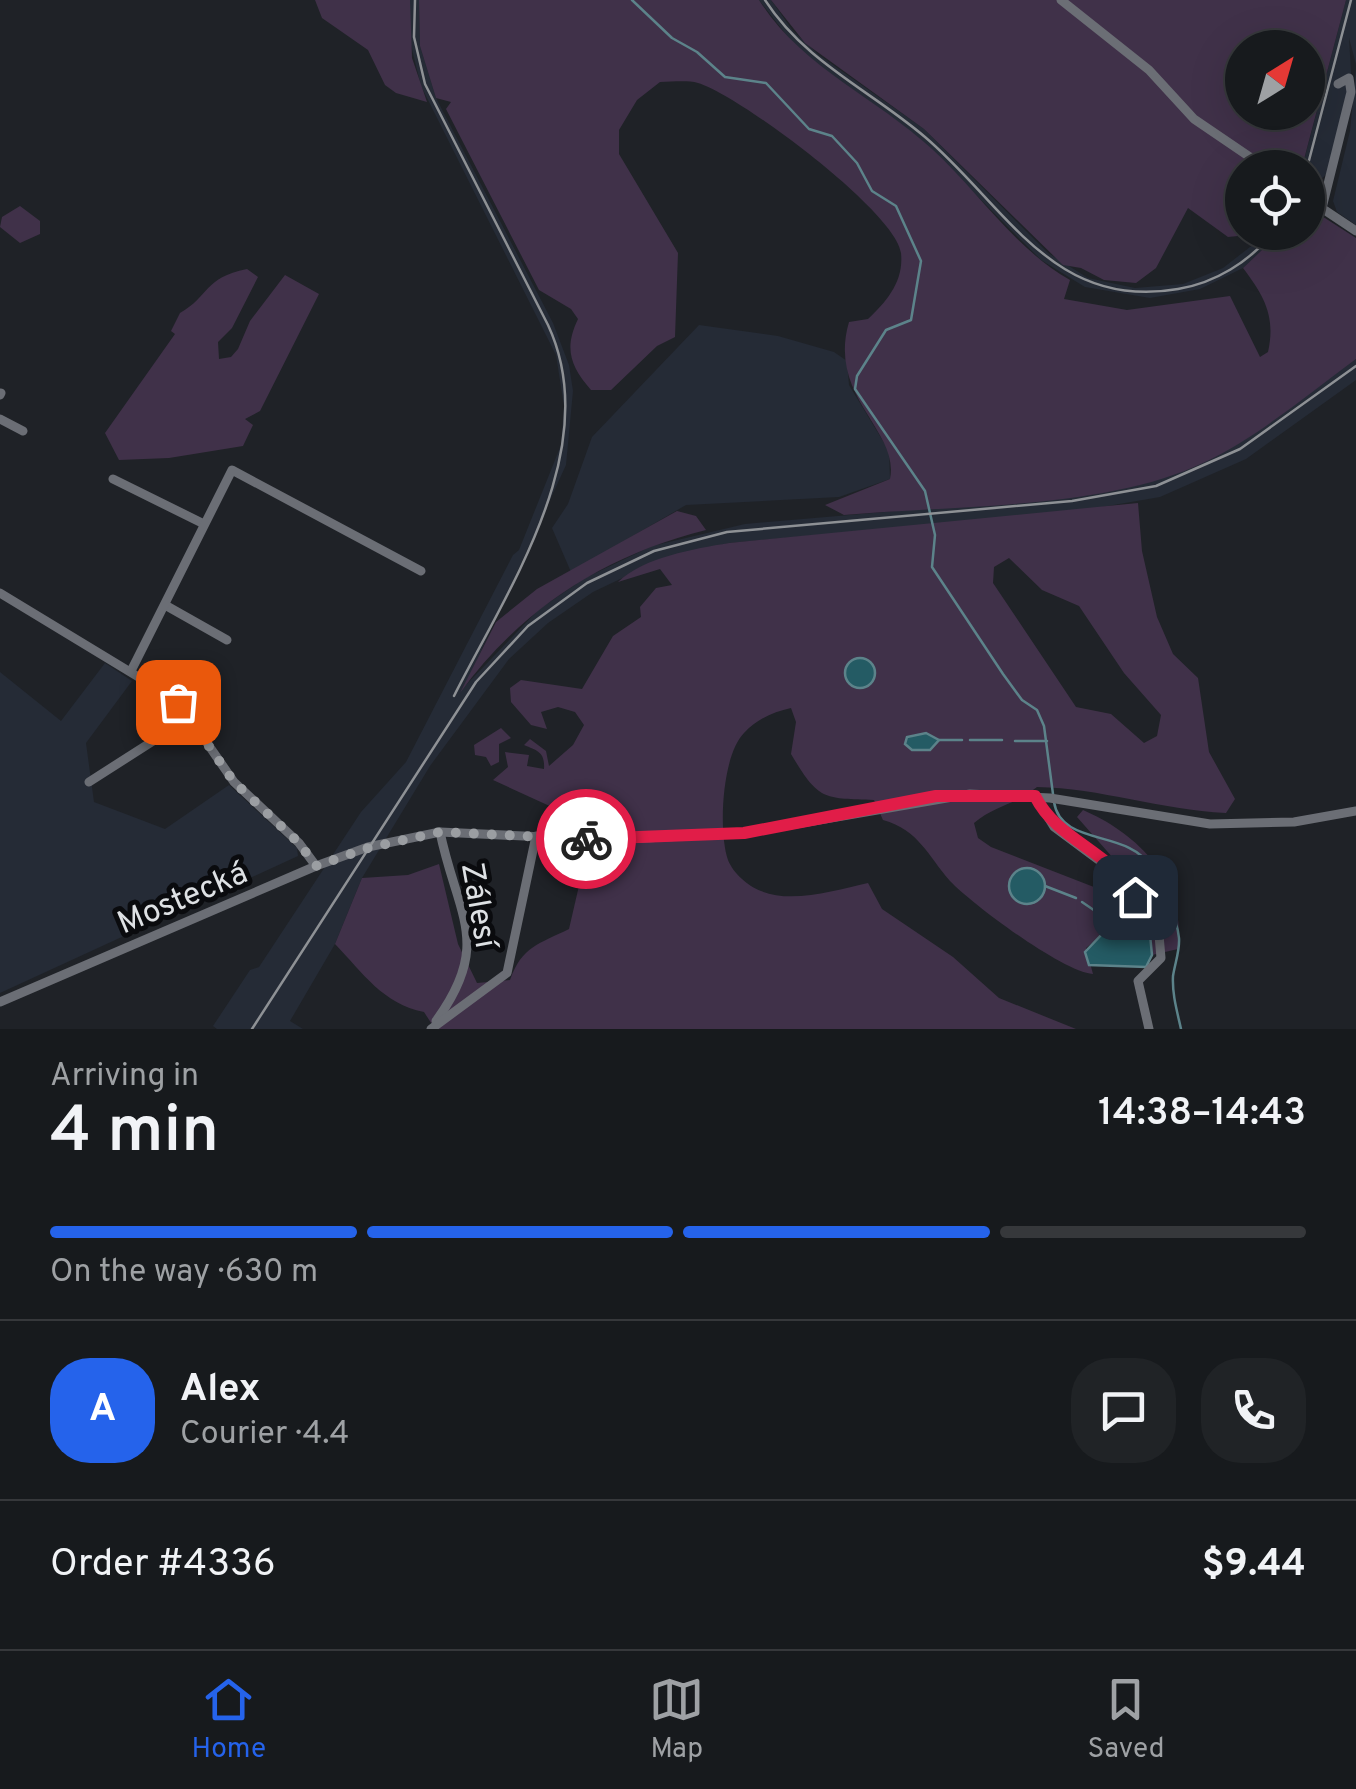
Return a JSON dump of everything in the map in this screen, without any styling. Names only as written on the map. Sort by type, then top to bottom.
[{"type":"street","points":[[1061,0],[1149,70],[1194,118],[1240,150]]},
{"type":"street","points":[[1325,196],[1352,92],[1349,78],[1338,84]]},
{"type":"street","points":[[1325,210],[1356,231]]},
{"type":"street","points":[[0,418],[23,431]]},
{"type":"street","points":[[131,671],[232,470],[421,571]]},
{"type":"street","points":[[113,479],[204,524]]},
{"type":"street","points":[[0,593],[178,702],[234,782],[299,843],[316,866]]},
{"type":"street","points":[[165,604],[228,640]]},
{"type":"street","points":[[89,782],[189,718]]},
{"type":"street","name":"Mostecká","points":[[0,1002],[316,866],[368,848],[440,832],[606,840],[744,833],[936,796],[1035,796],[1210,824],[1294,822],[1356,811]]},
{"type":"street","points":[[1035,796],[1054,827],[1128,882],[1158,935],[1160,958],[1138,981],[1149,1029]]},
{"type":"street","name":"Zálesí","points":[[431,1029],[461,987],[470,952],[440,832]]},
{"type":"street","points":[[431,1029],[507,973],[536,836]]},
{"type":"shaded area","points":[[315,0],[410,0],[412,58],[427,102],[396,93],[385,85],[368,50],[322,18]]},
{"type":"shaded area","points":[[410,0],[419,0],[420,46],[436,98],[553,323],[569,365],[573,391],[566,465],[465,686],[538,610],[585,578],[652,546],[745,524],[1071,496],[1138,485],[1188,469],[1237,444],[1356,359],[1356,380],[1246,459],[1160,497],[1073,512],[729,543],[658,561],[593,592],[548,623],[509,659],[430,766],[362,878],[335,944],[290,1021],[303,1029],[217,1029],[213,1026],[250,970],[259,967],[361,812],[406,762],[519,550],[561,445],[564,406],[556,355],[421,86],[409,37]]},
{"type":"shaded area","points":[[419,0],[759,0],[796,45],[910,130],[949,165],[1014,236],[1070,280],[1064,299],[1127,310],[1230,296],[1260,357],[1268,352],[1269,317],[1262,297],[1243,268],[1262,250],[1325,250],[1325,218],[1356,238],[1356,359],[1244,440],[1166,478],[1029,503],[844,515],[825,505],[890,479],[885,444],[855,392],[845,348],[849,322],[868,319],[888,298],[900,273],[901,253],[893,234],[873,211],[813,157],[718,92],[698,83],[660,82],[637,100],[619,130],[619,154],[678,253],[675,337],[657,346],[611,390],[591,390],[571,356],[571,339],[578,319],[571,309],[539,290],[446,109],[451,102],[436,98],[420,46]]},
{"type":"shaded area","points":[[759,0],[771,0],[793,31],[819,55],[924,129],[1048,253],[1088,278],[1135,288],[1183,284],[1223,268],[1246,250],[1262,250],[1243,268],[1200,289],[1150,298],[1085,287],[1041,260],[918,137],[798,50]]},
{"type":"shaded area","points":[[771,0],[1346,0],[1325,80],[1325,30],[1225,30],[1225,130],[1312,130],[1306,150],[1225,150],[1225,235],[1188,208],[1156,268],[1136,283],[1104,280],[1081,268],[1063,265],[924,129],[805,43]]},
{"type":"shaded area","points":[[1346,0],[1356,0],[1356,64],[1349,38],[1352,88],[1334,166],[1325,175],[1325,150],[1307,150],[1312,130],[1325,130],[1325,80]]},
{"type":"shaded area","points":[[1356,68],[1356,225],[1337,212],[1333,201],[1350,131]]},
{"type":"shaded area","points":[[20,206],[40,221],[40,234],[20,243],[0,227],[2,217]]},
{"type":"shaded area","points":[[247,269],[258,277],[232,328],[218,342],[219,359],[231,357],[238,349],[250,321],[285,275],[319,294],[260,411],[245,419],[253,425],[243,446],[169,458],[119,460],[105,433],[175,334],[171,331],[180,313],[214,282]]},
{"type":"shaded area","points":[[699,325],[778,336],[834,352],[847,361],[849,385],[889,451],[890,479],[839,497],[686,505],[571,572],[552,528],[568,504],[592,437]]},
{"type":"shaded area","points":[[1138,503],[1142,551],[1157,617],[1173,654],[1198,678],[1209,752],[1235,799],[1226,813],[1037,787],[974,823],[978,838],[991,847],[1099,889],[1111,883],[1121,867],[1077,817],[1083,810],[1104,820],[1140,847],[1167,882],[1179,925],[1178,949],[1152,955],[1150,935],[1112,910],[1100,924],[1104,933],[1086,948],[1093,974],[1041,950],[962,892],[914,837],[883,820],[874,800],[843,799],[816,789],[791,754],[796,722],[791,708],[749,728],[731,758],[724,794],[723,831],[728,860],[737,874],[761,891],[786,896],[868,883],[882,909],[953,957],[999,998],[1076,1029],[435,1029],[424,1012],[397,1002],[375,986],[335,944],[362,878],[408,875],[439,864],[458,944],[477,983],[510,980],[526,953],[569,929],[581,877],[564,817],[554,808],[493,780],[508,767],[505,752],[529,755],[527,766],[544,769],[540,753],[524,745],[530,739],[546,751],[549,766],[573,745],[584,725],[575,712],[558,707],[541,712],[547,729],[531,725],[511,702],[510,688],[521,680],[582,689],[613,636],[641,617],[640,607],[656,588],[672,585],[660,569],[618,582],[655,560],[729,543]],"holes":[[[1009,558],[1042,590],[1079,606],[1124,673],[1161,715],[1157,736],[1144,743],[1111,714],[1076,707],[993,583],[994,567]]]},
{"type":"shaded area","points":[[677,511],[696,516],[706,530],[634,554],[568,589],[510,636],[460,693],[496,622],[537,589]]},
{"type":"shaded area","points":[[105,663],[132,681],[86,743],[94,802],[165,829],[229,785],[297,848],[298,856],[0,993],[0,672],[61,721]]},
{"type":"shaded area","points":[[501,728],[511,738],[499,744],[499,762],[491,766],[486,757],[475,755],[474,745]]},
{"type":"water","points":[[860,658],[871,662],[875,673],[871,684],[860,688],[849,684],[845,673],[849,662]]},
{"type":"water","points":[[926,733],[939,740],[930,750],[912,750],[905,744],[907,737]]},
{"type":"water","points":[[1027,868],[1039,874],[1045,886],[1039,898],[1027,904],[1015,898],[1009,886],[1015,874]]},
{"type":"water","points":[[1103,907],[1150,935],[1152,955],[1146,967],[1089,965],[1085,952],[1104,932],[1098,915]]},
{"type":"waterway","points":[[632,0],[672,38],[697,52],[725,77],[766,83],[809,129],[832,136],[857,163],[872,191],[896,206],[921,261],[911,320],[886,330],[857,376],[855,389],[925,491],[935,535],[932,567],[1022,700],[1037,710],[1044,726],[1053,794]]},
{"type":"waterway","points":[[939,740],[962,740]]},
{"type":"waterway","points":[[970,740],[1002,740]]},
{"type":"waterway","points":[[1015,741],[1047,741]]},
{"type":"waterway","points":[[1054,802],[1059,816],[1069,826],[1140,854],[1154,873],[1178,930],[1173,983],[1181,1029]]},
{"type":"waterway","points":[[1045,886],[1076,898]]},
{"type":"waterway","points":[[1082,902],[1101,915]]},
{"type":"railway","points":[[415,0],[414,37],[425,84],[548,325],[563,371],[565,419],[558,467],[543,515],[523,563],[454,696]]},
{"type":"railway","points":[[765,0],[799,41],[925,137],[1035,247],[1064,269],[1097,284],[1135,292],[1178,289],[1230,270],[1257,250]]},
{"type":"railway","points":[[1312,150],[1351,0]]},
{"type":"railway","points":[[252,1029],[476,682],[528,626],[587,583],[654,551],[727,532],[1072,501],[1156,486],[1240,449],[1356,366]]},
{"type":"way so far","points":[[178,702],[234,782],[304,848],[316,866],[368,848],[440,832],[586,839]]},
{"type":"route","points":[[586,839],[744,833],[936,796],[1035,796],[1054,827],[1113,868],[1128,882],[1135,897]]}]
